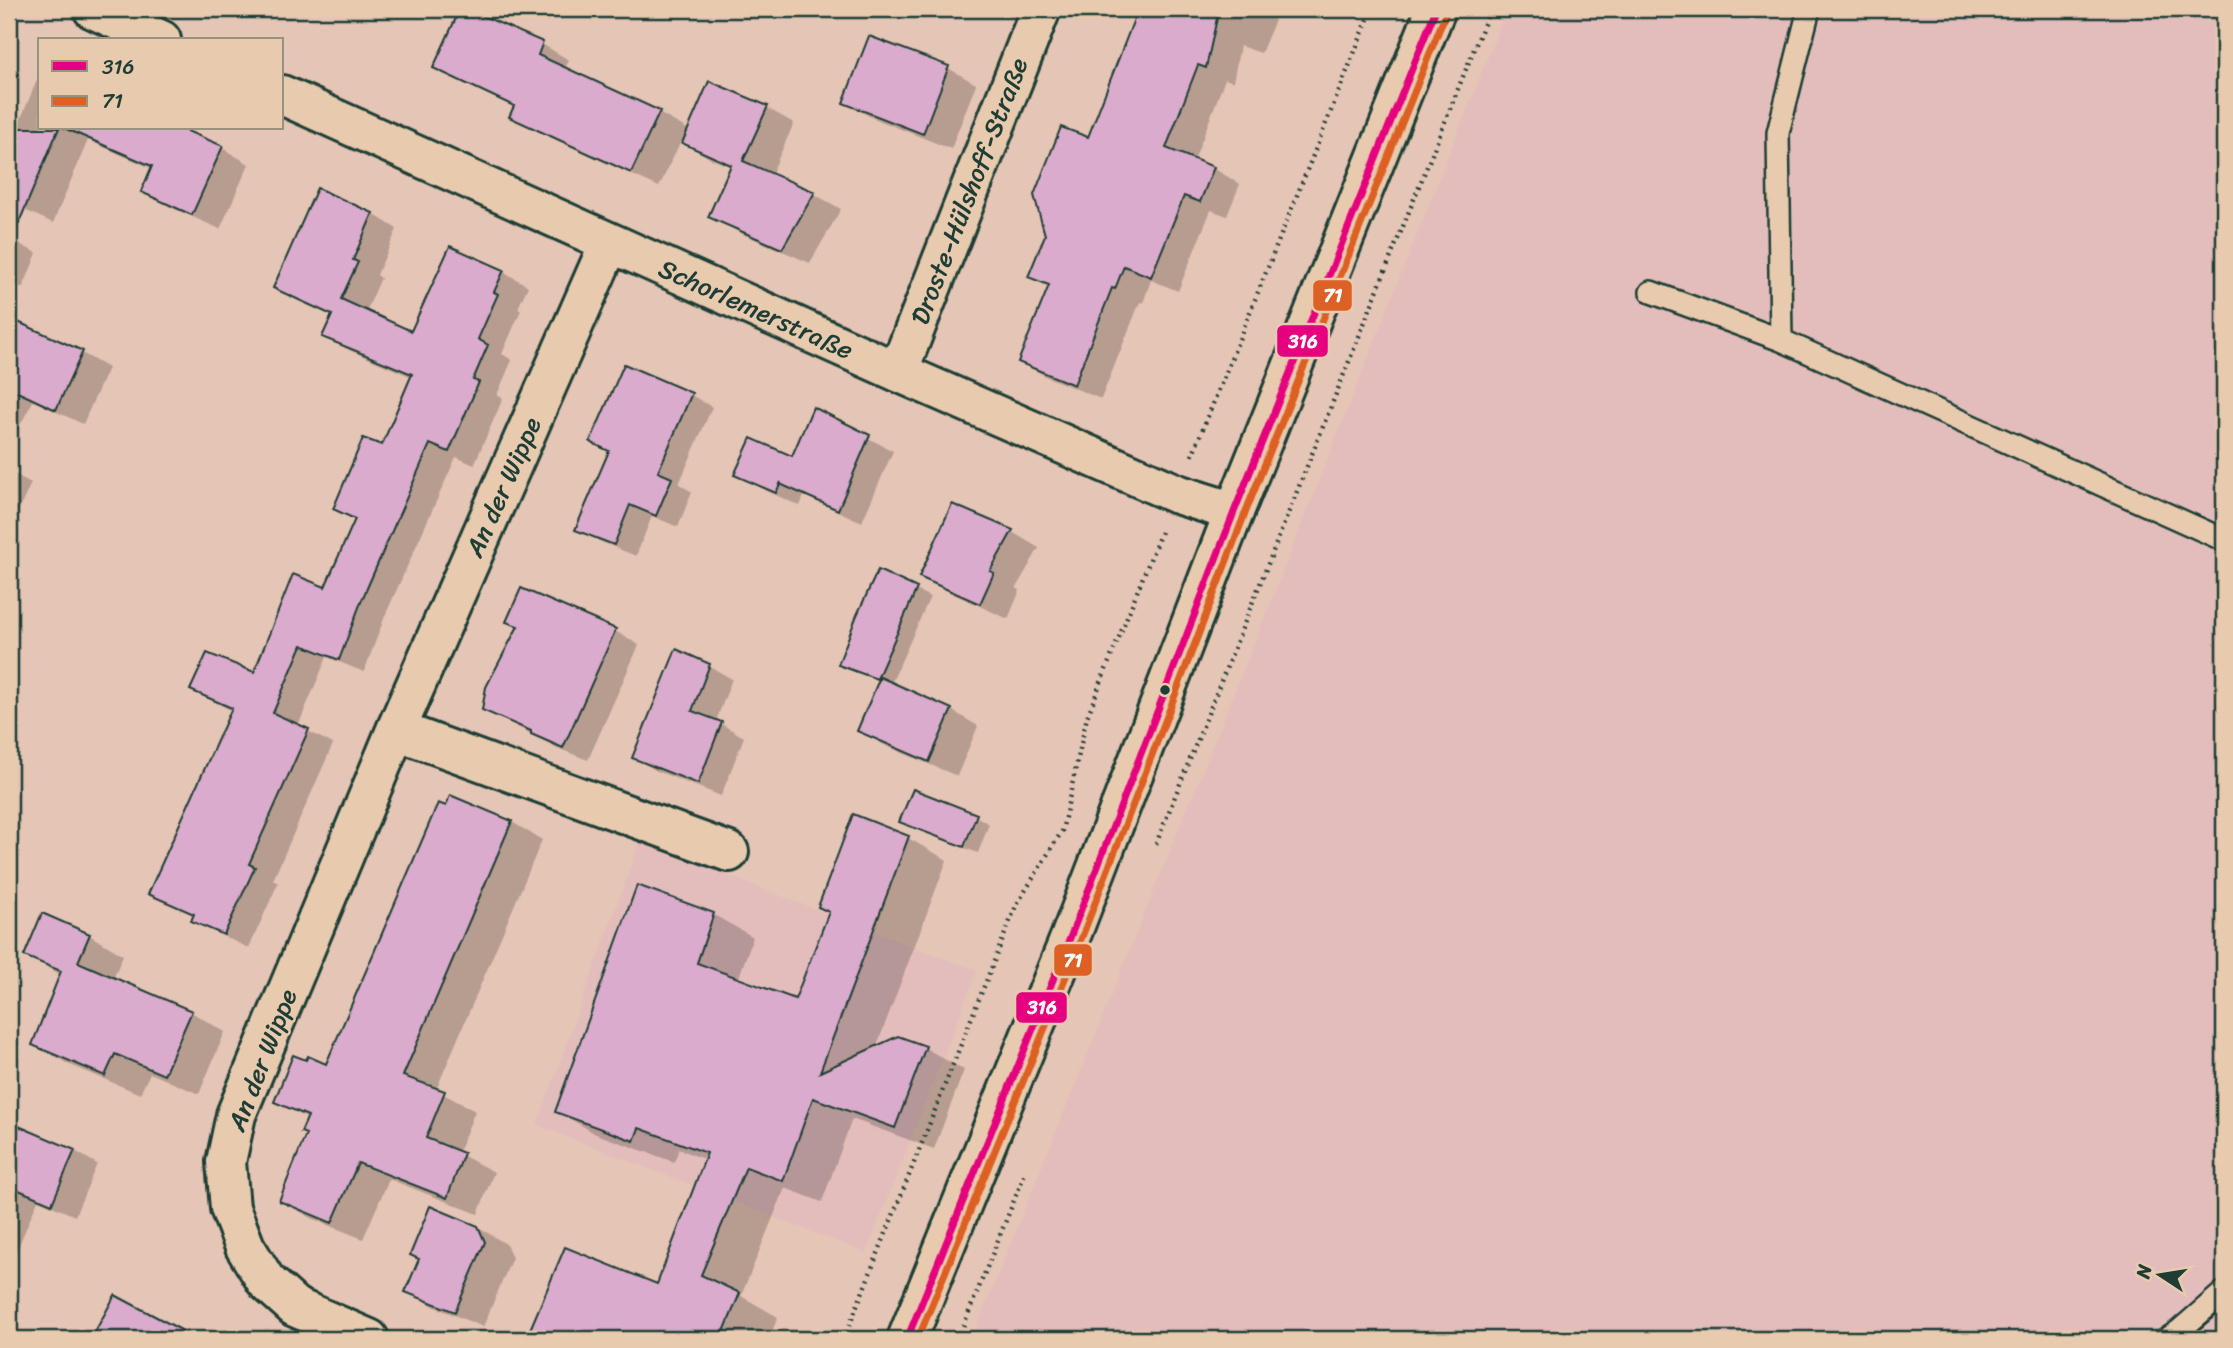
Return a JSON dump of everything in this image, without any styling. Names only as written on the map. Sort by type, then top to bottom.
[{"type":"street","points":[[93,9],[158,38]]},
{"type":"street","name":"Droste-Hülshoff-Straße","points":[[898,372],[1041,9]]},
{"type":"street","points":[[907,1339],[1070,938],[1234,512],[1436,9]]},
{"type":"street","name":"Schorlemerstraße","points":[[284,97],[609,244],[1177,494],[1234,512]]},
{"type":"street","name":"An der Wippe","points":[[369,1339],[295,1307],[266,1281],[245,1247],[230,1208],[226,1162],[236,1115],[396,730],[609,244]]},
{"type":"street","points":[[396,730],[729,852]]},
{"type":"lane","points":[[1781,340],[1778,133],[1809,9]]},
{"type":"lane","points":[[1651,292],[1781,340],[2224,540]]},
{"type":"lane","points":[[2167,1339],[2224,1292]]},
{"type":"path","points":[[844,1339],[1016,906],[1062,831],[1087,717],[1372,9]]},
{"type":"path","points":[[1155,847],[1490,9]]},
{"type":"path","points":[[958,1339],[1026,1171]]},
{"type":"shaded area","points":[[1507,9],[2224,9],[2224,1339],[972,1339],[1248,659]]},
{"type":"shaded area","points":[[640,842],[977,971],[866,1253],[537,1125]]},
{"type":"building","points":[[460,9],[467,9],[543,42],[538,55],[660,111],[631,173],[509,117],[514,106],[433,68]]},
{"type":"building","points":[[1138,9],[1219,9],[1206,68],[1198,65],[1166,148],[1214,167],[1200,202],[1184,196],[1151,277],[1124,266],[1115,289],[1112,288],[1074,385],[1018,362],[1049,285],[1028,277],[1045,235],[1034,195],[1061,127],[1088,137]]},
{"type":"building","points":[[869,36],[949,66],[923,134],[843,103]]},
{"type":"building","points":[[709,81],[768,106],[743,161],[815,192],[782,249],[708,217],[731,165],[682,143]]},
{"type":"building","points":[[15,128],[58,130],[9,246],[9,143]]},
{"type":"building","points":[[69,130],[185,130],[223,146],[192,215],[141,192],[152,166]]},
{"type":"building","points":[[317,188],[373,213],[353,260],[358,262],[341,299],[411,331],[450,246],[504,270],[494,292],[498,294],[478,339],[488,345],[473,380],[479,382],[449,452],[430,444],[361,602],[339,660],[302,645],[273,713],[309,729],[249,864],[255,867],[224,935],[191,921],[194,914],[148,894],[232,708],[190,690],[207,653],[254,672],[293,574],[325,587],[355,519],[333,509],[363,438],[382,445],[412,374],[322,337],[332,315],[273,288]]},
{"type":"building","points":[[9,318],[83,351],[56,410],[9,388]]},
{"type":"building","points":[[624,364],[692,393],[658,472],[672,478],[656,516],[630,505],[614,545],[575,530],[609,451],[590,442]]},
{"type":"building","points":[[813,407],[870,435],[838,510],[780,484],[776,493],[734,475],[751,438],[792,456]]},
{"type":"building","points":[[952,504],[1013,530],[990,571],[994,573],[980,604],[919,577]]},
{"type":"building","points":[[878,570],[917,588],[877,679],[838,665]]},
{"type":"building","points":[[521,588],[616,629],[563,748],[482,710],[486,687],[518,626],[506,622]]},
{"type":"building","points":[[676,649],[710,664],[692,711],[722,722],[698,784],[632,758]]},
{"type":"building","points":[[880,677],[952,709],[929,762],[857,731]]},
{"type":"building","points":[[913,789],[977,814],[964,847],[899,822]]},
{"type":"building","points":[[450,795],[512,821],[403,1076],[445,1091],[426,1138],[464,1153],[447,1198],[358,1163],[332,1223],[279,1201],[306,1134],[301,1132],[308,1116],[274,1102],[293,1055],[306,1060],[308,1056],[326,1064],[438,803],[446,806]]},
{"type":"building","points":[[853,814],[909,836],[820,1072],[898,1036],[926,1046],[895,1128],[813,1098],[783,1181],[746,1167],[701,1275],[740,1293],[721,1339],[526,1339],[565,1247],[657,1284],[707,1153],[639,1128],[634,1141],[555,1112],[637,885],[714,913],[697,963],[795,999],[829,912],[818,907]]},
{"type":"building","points":[[42,913],[90,934],[78,962],[192,1011],[164,1075],[115,1054],[105,1076],[32,1045],[61,971],[24,956]]},
{"type":"building","points":[[9,1122],[75,1150],[52,1204],[9,1186]]},
{"type":"building","points":[[430,1206],[478,1226],[485,1242],[455,1312],[405,1292],[419,1259],[410,1255]]},
{"type":"building","points":[[115,1295],[198,1339],[91,1339]]},
{"type":"transit line","name":"316","points":[[907,1339],[1070,938],[1234,512],[1436,9]]},
{"type":"transit line","name":"71","points":[[918,1339],[1080,942],[1244,516],[1446,13]]}]
